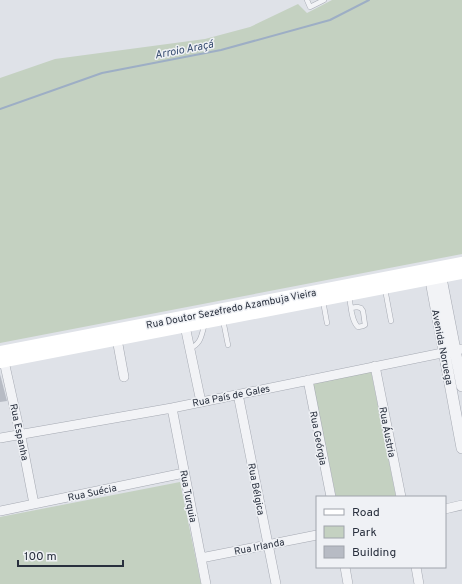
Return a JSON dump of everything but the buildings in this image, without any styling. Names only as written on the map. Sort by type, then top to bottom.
[{"type":"main road","name":"Rua Doutor Sezefredo Azambuja Vieira","points":[[1,358],[117,339],[384,288],[435,273],[462,263]]},
{"type":"main road","name":"Rua Doutor Sezefredo Azambuja Vieira","points":[[1,358],[435,273],[462,273]]},
{"type":"street","name":"Avenida Noruega","points":[[435,273],[462,386]]},
{"type":"street","points":[[185,326],[201,402]]},
{"type":"street","points":[[117,339],[124,377]]},
{"type":"street","name":"Avenida Noruega","points":[[454,350],[462,448]]},
{"type":"street","name":"Rua País de Gales","points":[[0,438],[172,408],[454,350]]},
{"type":"street","name":"Rua Espanha","points":[[1,358],[21,434],[34,504]]},
{"type":"street","name":"Rua Áustria","points":[[375,366],[402,496]]},
{"type":"street","name":"Rua Geórgia","points":[[308,380],[331,496]]},
{"type":"street","name":"Rua Bélgica","points":[[238,394],[276,584]]},
{"type":"street","name":"Rua Turquia","points":[[172,408],[206,584]]},
{"type":"street","name":"Rua Suécia","points":[[0,511],[184,473]]},
{"type":"street","points":[[446,508],[462,505]]},
{"type":"street","name":"Rua Irlanda","points":[[201,558],[316,535]]},
{"type":"street","points":[[345,568],[348,584]]},
{"type":"street","points":[[416,568],[419,584]]},
{"type":"lane","points":[[307,0],[310,7],[324,0]]},
{"type":"lane","points":[[384,288],[391,321]]},
{"type":"lane","points":[[349,295],[351,308]]},
{"type":"lane","points":[[322,300],[327,323]]},
{"type":"lane","points":[[222,319],[228,345]]},
{"type":"lane","points":[[189,349],[198,345],[205,322]]},
{"type":"green space","points":[[332,0],[462,0],[462,254],[0,343],[0,78],[55,59],[205,39],[250,27],[298,4],[307,13]]},
{"type":"green space","points":[[371,371],[396,496],[336,496],[313,383]]},
{"type":"green space","points":[[180,482],[201,584],[0,584],[0,517]]},
{"type":"waterway","name":"Arroio Araçá","points":[[0,109],[102,73],[221,50],[330,20],[369,0]]}]
